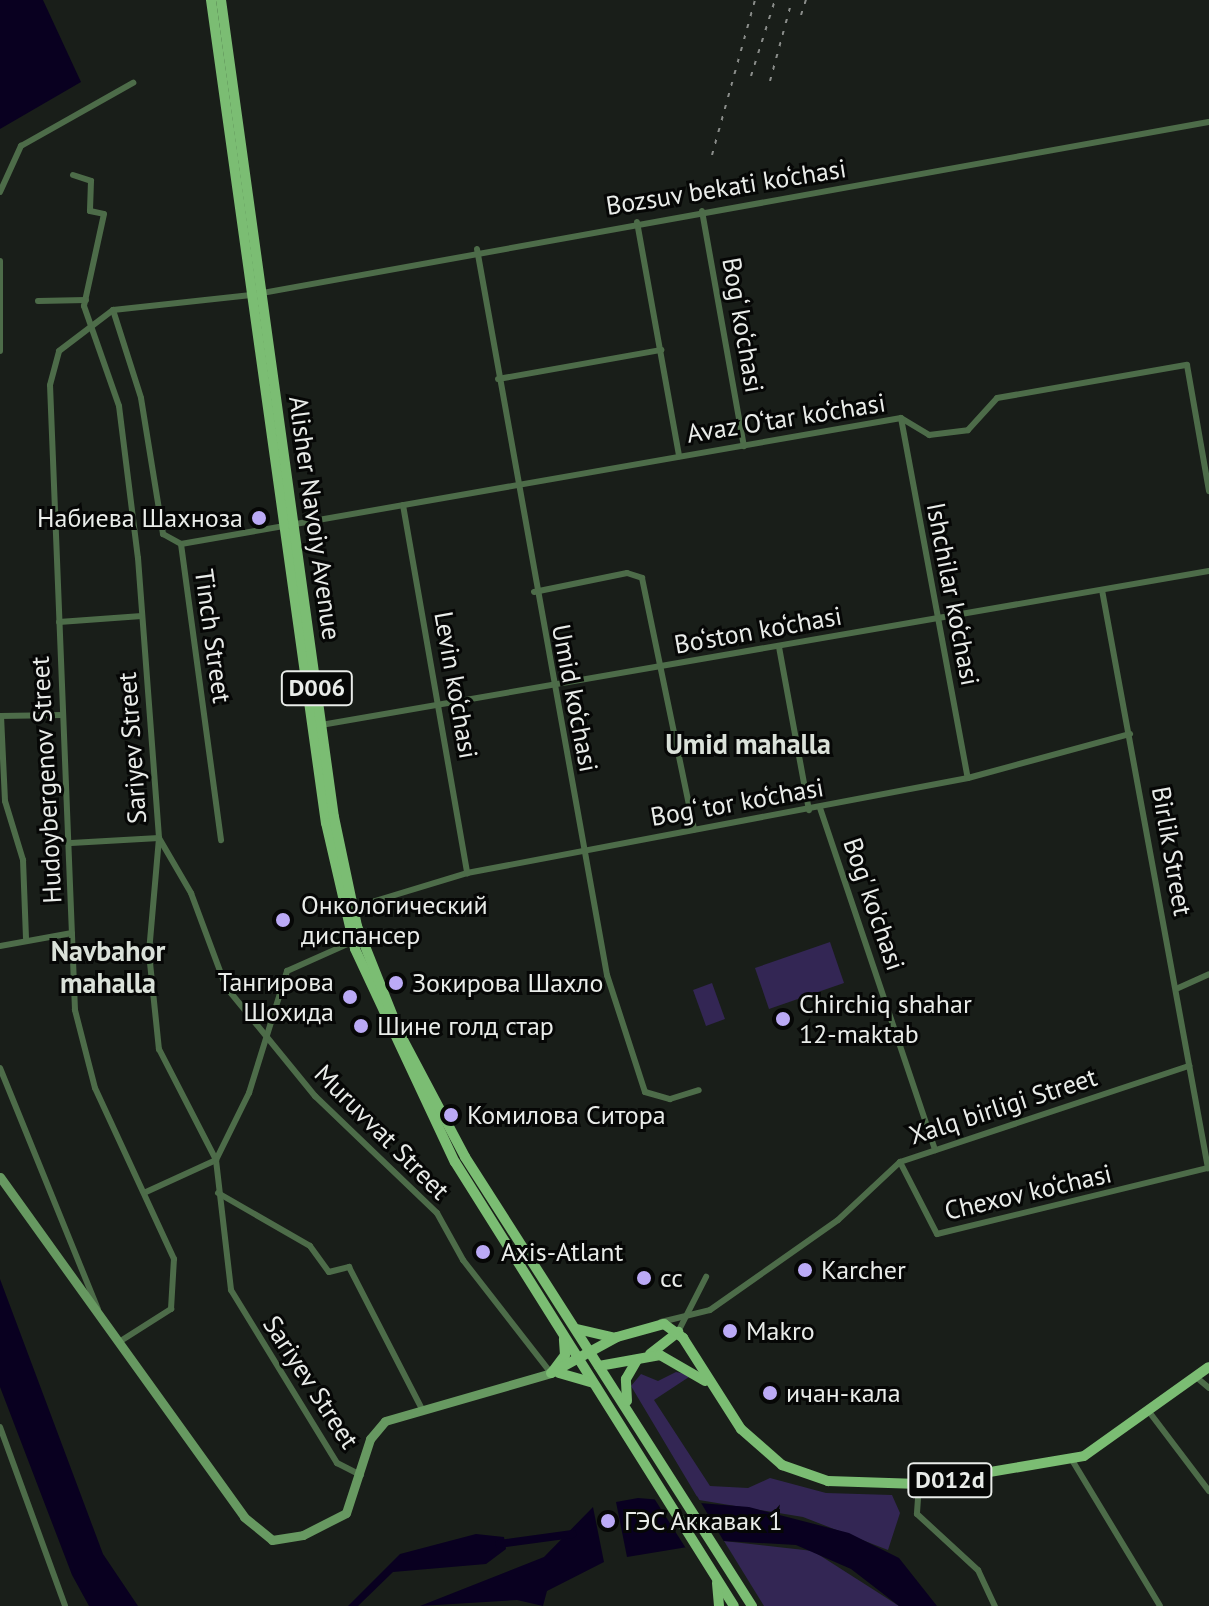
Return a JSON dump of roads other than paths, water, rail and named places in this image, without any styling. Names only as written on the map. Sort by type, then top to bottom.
[{"type":"main road","name":"Alisher Navoiy Avenue","points":[[211,0],[317,726],[352,942],[439,1133],[566,1326],[611,1378],[752,1606]]},
{"type":"main road","name":"Alisher Navoiy Avenue","points":[[221,0],[256,294]]},
{"type":"main road","name":"Alisher Navoiy Avenue","points":[[317,726],[352,908],[430,1094],[566,1326],[581,1362],[734,1606]]},
{"type":"main road","points":[[0,1177],[24,1204],[104,1322],[266,1538],[290,1540],[335,1521],[354,1502],[376,1428],[422,1409],[581,1362],[617,1337],[655,1323],[678,1332]]},
{"type":"main road","points":[[0,1185],[24,1204]]},
{"type":"main road","points":[[551,1373],[566,1352],[566,1326],[591,1336],[617,1337]]},
{"type":"main road","points":[[628,1407],[626,1379],[645,1356],[678,1332]]},
{"type":"main road","name":"D012d","points":[[678,1332],[751,1440],[798,1472],[837,1482],[919,1484],[1072,1460],[1150,1413],[1209,1367]]},
{"type":"main road","points":[[617,1337],[609,1355],[628,1362]]},
{"type":"main road","points":[[581,1362],[602,1366],[645,1356]]},
{"type":"main road","name":"D012d","points":[[645,1356],[683,1363],[718,1394]]},
{"type":"main road","points":[[551,1373],[576,1374],[598,1387],[611,1378]]},
{"type":"main road","points":[[713,1573],[719,1606]]},
{"type":"street","points":[[0,192],[21,146],[133,83]]},
{"type":"street","name":"Bozsuv bekati ko‘chasi","points":[[256,294],[477,249],[1209,122]]},
{"type":"street","points":[[38,301],[86,300],[104,214],[90,211],[91,181],[73,175]]},
{"type":"street","name":"Bog‘ ko‘chasi","points":[[702,211],[744,446]]},
{"type":"street","points":[[637,222],[679,456]]},
{"type":"street","name":"Umid ko‘chasi","points":[[477,249],[534,592],[586,850],[607,975],[645,1092],[670,1099],[699,1090]]},
{"type":"street","points":[[0,261],[0,351]]},
{"type":"street","points":[[90,326],[113,310],[256,294]]},
{"type":"street","name":"Sariyev Street","points":[[86,300],[90,326],[119,406],[142,616],[159,838],[151,1006],[159,1049],[216,1160],[231,1290],[337,1463],[361,1475]]},
{"type":"street","name":"Tinch Street","points":[[113,310],[141,398],[163,534],[181,544],[221,840]]},
{"type":"street","name":"Hudoybergenov Street","points":[[90,326],[59,351],[50,385],[71,843],[72,933],[83,1057],[174,1259],[171,1309],[119,1342]]},
{"type":"street","points":[[498,379],[661,350]]},
{"type":"street","name":"Avaz O‘tar ko‘chasi","points":[[181,544],[901,418],[929,435],[968,430],[997,398],[1187,365],[1209,491]]},
{"type":"street","name":"Ishchilar ko‘chasi","points":[[901,418],[968,778]]},
{"type":"street","name":"Levin ko‘chasi","points":[[403,505],[441,707],[467,873]]},
{"type":"street","name":"Bo‘ston ko‘chasi","points":[[317,726],[441,707],[1209,571]]},
{"type":"street","points":[[534,592],[636,573],[652,604],[666,666],[694,830]]},
{"type":"street","name":"Birlik Street","points":[[1102,590],[1209,1168]]},
{"type":"street","points":[[59,622],[142,616]]},
{"type":"street","points":[[779,647],[809,810]]},
{"type":"street","points":[[26,938],[23,860],[5,801],[0,716],[63,715]]},
{"type":"street","name":"Bog‘ tor ko‘chasi","points":[[352,908],[467,873],[968,778],[1130,734]]},
{"type":"street","name":"Bog' ko'chasi","points":[[820,808],[935,1150]]},
{"type":"street","points":[[71,843],[159,838]]},
{"type":"street","name":"Muruvvat Street","points":[[159,838],[191,893],[226,987],[266,1039],[437,1213],[470,1270],[551,1373]]},
{"type":"street","points":[[0,946],[26,938],[72,933]]},
{"type":"street","points":[[146,1192],[216,1160],[240,1116],[287,971],[352,942]]},
{"type":"street","points":[[1176,989],[1209,974]]},
{"type":"street","name":"Xalq birligi Street","points":[[655,1323],[710,1310],[838,1220],[900,1162],[1189,1066]]},
{"type":"street","points":[[0,1068],[104,1322]]},
{"type":"street","name":"Chexov ko‘chasi","points":[[900,1162],[937,1234],[1209,1168]]},
{"type":"street","points":[[218,1193],[310,1246],[329,1272],[349,1267],[422,1409]]},
{"type":"street","points":[[678,1332],[706,1277],[700,1301],[710,1310]]},
{"type":"street","points":[[1196,1377],[1209,1388]]},
{"type":"street","points":[[1150,1413],[1209,1491]]},
{"type":"street","points":[[0,1427],[65,1606]]},
{"type":"street","points":[[1072,1460],[1160,1606]]},
{"type":"street","points":[[919,1484],[917,1514],[980,1572],[995,1606]]},
{"type":"waterway","points":[[499,1544],[572,1534]]},
{"type":"railway","points":[[712,155],[755,0]]},
{"type":"railway","points":[[751,76],[775,0]]},
{"type":"railway","points":[[770,81],[792,0]]},
{"type":"railway","points":[[801,15],[806,0]]},
{"type":"place","name":"Набиева Шахноза","points":[[259,518]]},
{"type":"place","name":"Онкологический диспансер","points":[[283,920]]},
{"type":"place","name":"Зокирова Шахло","points":[[396,983]]},
{"type":"place","name":"Тангирова Шохида","points":[[350,997]]},
{"type":"place","name":"Chirchiq shahar 12-maktab","points":[[783,1019]]},
{"type":"place","name":"Шине голд стар","points":[[361,1026]]},
{"type":"place","name":"Комилова Ситора","points":[[451,1115]]},
{"type":"place","name":"Axis-Atlant","points":[[483,1252]]},
{"type":"place","name":"Karcher","points":[[805,1270]]},
{"type":"place","name":"cc","points":[[644,1278]]},
{"type":"place","name":"Makro","points":[[730,1331]]},
{"type":"place","name":"ичан-кала","points":[[770,1393]]},
{"type":"place","name":"ГЭС Аккавак 1","points":[[608,1521]]},
{"type":"district","name":"Umid mahalla","points":[[748,744]]},
{"type":"district","name":"Navbahor mahalla","points":[[108,967]]}]
